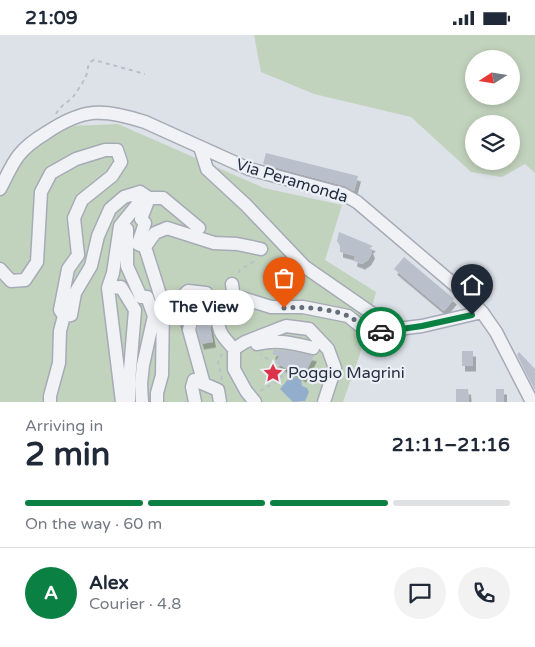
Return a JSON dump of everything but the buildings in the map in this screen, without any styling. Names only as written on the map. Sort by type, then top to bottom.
[{"type":"street","name":"Via Peramonda","points":[[0,189],[18,156],[28,146],[56,126],[85,113],[115,114],[145,122],[249,169],[350,197],[457,287],[482,313],[496,332],[532,402]]},
{"type":"street","points":[[200,147],[207,169],[246,205],[305,267],[396,330]]},
{"type":"street","points":[[0,269],[11,281],[25,279],[37,262],[41,192],[51,173],[76,159],[105,150],[117,150],[122,162],[112,176],[82,200],[74,218],[78,255],[68,269],[60,310],[64,316],[60,331],[59,363],[50,402]]},
{"type":"street","points":[[144,195],[141,219],[145,223],[138,244],[145,247],[163,304],[162,375],[157,393],[157,402]]},
{"type":"street","points":[[122,402],[108,288],[113,273],[120,226],[144,195]]},
{"type":"street","points":[[64,316],[71,315],[75,293],[91,266],[98,236],[110,209],[124,197],[144,195],[163,198],[199,228]]},
{"type":"street","points":[[141,219],[126,228],[127,266],[141,297],[147,297],[154,316],[141,384],[142,402]]},
{"type":"street","points":[[145,247],[155,233],[166,228],[214,243],[236,244],[261,249]]},
{"type":"street","points":[[232,285],[238,299]]},
{"type":"street","points":[[108,288],[121,287],[136,310],[129,382],[129,402]]},
{"type":"street","points":[[204,384],[189,330],[191,321],[183,296],[188,291],[206,293],[208,308],[218,319]]},
{"type":"street","points":[[313,348],[287,341],[271,341],[239,347],[221,334],[218,319],[220,309],[238,299],[271,307],[303,307],[342,314],[352,318],[369,331],[396,330],[482,313]]},
{"type":"street","points":[[239,347],[286,326],[309,329],[328,349],[336,368],[324,402]]},
{"type":"street","points":[[239,347],[234,369],[249,398]]},
{"type":"street","points":[[194,402],[192,387],[194,380],[204,384],[219,396]]},
{"type":"path","points":[[56,126],[56,113],[59,108],[73,97],[87,74],[88,64],[91,61],[145,74]]},
{"type":"path","points":[[232,285],[240,270],[255,262],[261,249]]},
{"type":"path","points":[[219,396],[223,383],[218,363],[220,356],[239,347],[261,355],[287,374],[249,398]]},
{"type":"green space","points":[[254,35],[535,35],[535,173],[525,164],[520,167],[520,115],[465,115],[465,166],[411,117],[314,94],[261,72]]},
{"type":"green space","points":[[118,124],[264,188],[342,205],[325,260],[376,292],[360,354],[343,402],[0,402],[0,197],[22,157],[69,126]]},
{"type":"green space","points":[[469,170],[514,170],[502,177],[471,172]]},
{"type":"water","points":[[291,376],[301,380],[302,386],[307,388],[309,392],[305,401],[293,402],[280,389]]},
{"type":"way so far","points":[[284,308],[303,307],[348,315],[364,329],[381,332]]},
{"type":"place","name":"The View","points":[[284,308]]},
{"type":"place","name":"Poggio Magrini","points":[[273,373]]},
{"type":"route","points":[[381,332],[422,326],[472,315]]}]
